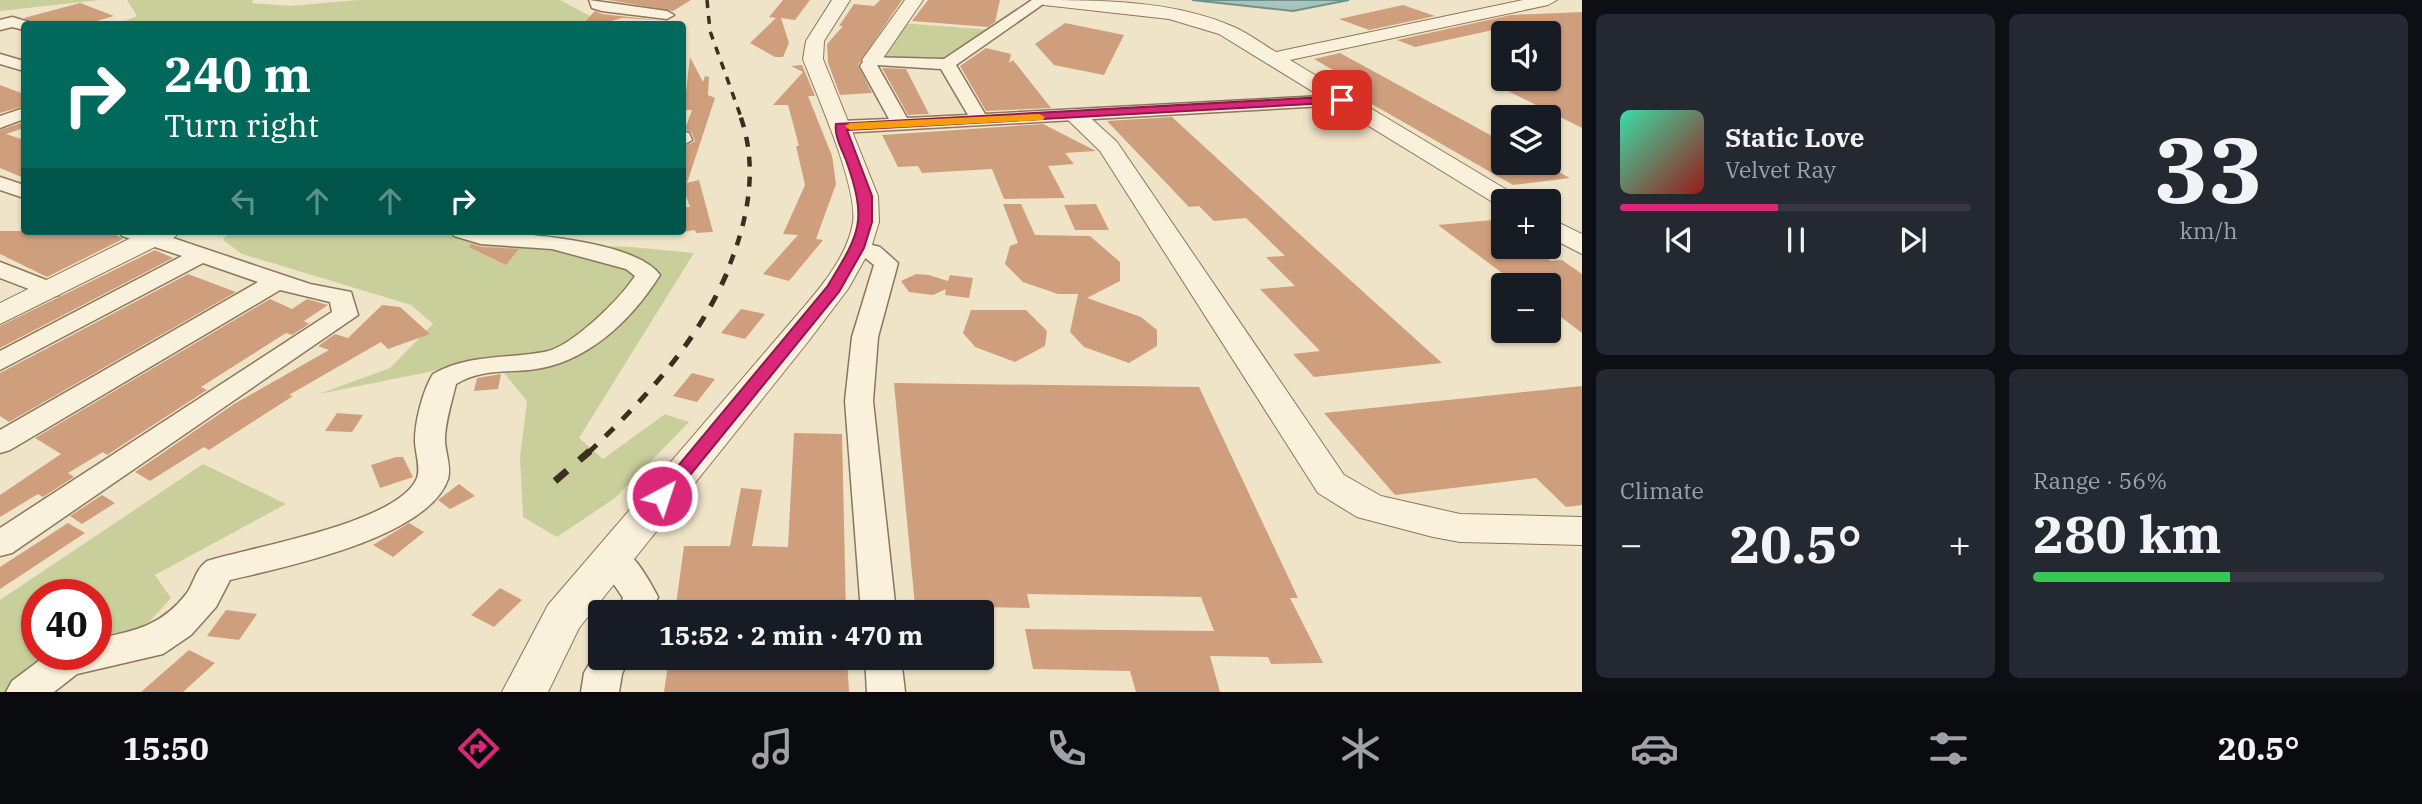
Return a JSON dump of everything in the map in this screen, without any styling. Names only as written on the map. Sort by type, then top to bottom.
[{"type":"street","points":[[596,0],[597,5],[602,7],[636,6],[667,13]]},
{"type":"street","points":[[525,692],[563,617],[834,289],[857,248],[866,222],[865,196],[813,59],[816,41],[841,0]]},
{"type":"street","points":[[901,124],[868,66],[914,0]]},
{"type":"street","points":[[872,60],[947,64],[1043,0],[1189,18],[1226,30],[1491,191]]},
{"type":"street","points":[[1273,58],[1548,0]]},
{"type":"street","points":[[0,25],[12,22],[21,24]]},
{"type":"street","points":[[0,59],[21,65]]},
{"type":"street","points":[[947,64],[980,120]]},
{"type":"street","points":[[840,127],[1342,100]]},
{"type":"street","points":[[1075,116],[1109,148],[1331,484],[1370,507],[1433,523],[1460,528],[1582,531]]},
{"type":"street","points":[[0,183],[21,191]]},
{"type":"street","points":[[1561,233],[1582,246]]},
{"type":"street","points":[[0,315],[147,235]]},
{"type":"street","points":[[0,544],[345,315],[342,298],[200,256],[151,235]]},
{"type":"street","points":[[25,692],[67,661],[150,643],[178,625],[204,597],[210,577],[219,570],[356,532],[419,498],[432,479],[430,439],[443,380],[466,367],[548,360],[572,352],[641,286],[648,275],[634,264],[553,242],[475,235]]},
{"type":"street","points":[[857,248],[872,252],[886,263],[864,337],[859,401],[878,600]]},
{"type":"street","points":[[0,362],[200,256]]},
{"type":"street","points":[[0,269],[50,290]]},
{"type":"street","points":[[0,443],[278,281]]},
{"type":"street","points":[[612,556],[641,597],[640,600]]},
{"type":"street","points":[[600,692],[605,670]]},
{"type":"street","points":[[884,670],[886,692]]},
{"type":"green space","points":[[0,0],[100,0],[0,11]]},
{"type":"green space","points":[[127,0],[253,0],[252,3],[291,6],[358,0],[560,0],[590,16],[584,21],[125,21],[137,16]]},
{"type":"green space","points":[[900,23],[995,30],[946,64],[874,60]]},
{"type":"green space","points":[[226,235],[504,235],[534,244],[632,247],[694,253],[579,438],[603,459],[665,414],[689,422],[615,498],[557,537],[523,517],[520,457],[527,401],[495,362],[453,367],[319,394],[390,368],[433,324],[411,305],[242,254],[223,240]]},
{"type":"green space","points":[[203,464],[286,504],[155,575],[171,598],[129,644],[112,648],[112,579],[31,579]]},
{"type":"green space","points":[[21,586],[21,670],[53,670],[17,692],[0,692],[0,600]]},
{"type":"water","points":[[1192,0],[1349,0],[1293,11]]},
{"type":"building","points":[[608,0],[691,0],[673,11]]},
{"type":"building","points":[[783,0],[810,0],[795,20],[781,18],[789,43],[783,57],[775,57],[750,43],[776,18],[769,17]]},
{"type":"building","points":[[880,0],[902,0],[858,65],[872,93],[840,95],[828,63],[827,44],[843,26],[839,26],[854,4],[874,6]]},
{"type":"building","points":[[928,0],[1000,0],[995,22],[988,27],[912,21]]},
{"type":"building","points":[[80,3],[114,16],[96,21],[28,21],[24,18]]},
{"type":"building","points":[[1403,5],[1435,16],[1369,30],[1339,19]]},
{"type":"building","points":[[595,11],[657,20],[622,18],[611,21],[585,21]]},
{"type":"building","points":[[1582,12],[1582,128],[1561,118],[1561,105],[1536,105],[1508,91],[1561,91],[1561,21],[1491,21],[1491,30],[1415,47],[1397,40],[1511,15]]},
{"type":"building","points":[[1065,23],[1124,35],[1104,75],[1054,65],[1035,44]]},
{"type":"building","points":[[986,48],[1011,54],[1009,63],[1013,60],[1051,108],[986,111],[960,66]]},
{"type":"building","points":[[1340,53],[1491,135],[1491,172],[1337,84],[1353,82],[1314,59]]},
{"type":"building","points":[[690,57],[703,82],[705,76],[709,77],[708,95],[715,98],[687,183],[699,180],[713,232],[686,231],[686,207],[690,207],[686,196],[686,146],[695,141],[691,132],[686,130],[692,110],[686,110]]},
{"type":"building","points":[[802,65],[815,96],[808,96],[832,156],[836,184],[816,239],[823,240],[789,281],[763,274],[798,235],[783,234],[805,185],[796,146],[799,146],[788,105],[773,105],[803,72],[791,66]]},
{"type":"building","points":[[882,68],[906,69],[929,114],[908,115]]},
{"type":"building","points":[[0,85],[21,93],[21,107],[0,113]]},
{"type":"building","points":[[1172,117],[1442,363],[1314,377],[1293,354],[1320,351],[1260,289],[1295,286],[1266,257],[1285,256],[1246,218],[1214,221],[1199,206],[1189,207],[1107,121]]},
{"type":"building","points":[[21,123],[21,129],[6,134],[21,139],[21,177],[0,168],[0,130]]},
{"type":"building","points":[[1043,124],[1096,151],[1065,153],[1074,164],[1048,166],[1065,198],[1004,199],[992,169],[922,173],[918,166],[898,167],[882,135]]},
{"type":"building","points":[[1561,173],[1570,178],[1513,185],[1496,175]]},
{"type":"building","points":[[1003,204],[1021,204],[1035,235],[1090,236],[1120,262],[1120,281],[1087,298],[1141,317],[1157,330],[1157,346],[1129,363],[1084,347],[1070,332],[1078,294],[1058,294],[1023,282],[1005,264],[1010,246],[1018,243]]},
{"type":"building","points":[[1096,204],[1109,230],[1075,230],[1064,205]]},
{"type":"building","points":[[1491,220],[1491,259],[1562,260],[1582,274],[1582,333],[1561,317],[1561,273],[1502,273],[1438,225]]},
{"type":"building","points":[[0,231],[21,231],[21,235],[116,235],[123,239],[47,277],[0,254]]},
{"type":"building","points":[[471,244],[519,249],[506,265],[469,247]]},
{"type":"building","points":[[155,250],[173,258],[0,348],[0,326]]},
{"type":"building","points":[[188,274],[236,292],[9,422],[0,416],[0,373]]},
{"type":"building","points":[[916,274],[948,281],[950,275],[973,278],[969,298],[945,295],[946,289],[933,295],[909,292],[901,281]]},
{"type":"building","points":[[270,299],[292,309],[307,299],[328,305],[304,321],[309,324],[292,335],[286,333],[201,387],[207,390],[107,455],[103,452],[68,473],[74,477],[43,497],[38,494],[0,517],[0,495],[61,454],[35,438]]},
{"type":"building","points":[[382,305],[400,307],[430,334],[388,349],[381,342],[289,395],[293,396],[209,450],[204,447],[150,481],[135,472],[234,404],[329,350],[318,346],[335,334],[348,338]]},
{"type":"building","points":[[741,309],[765,314],[745,339],[721,333]]},
{"type":"building","points":[[971,310],[1026,310],[1047,331],[1045,346],[1015,362],[975,347],[963,333]]},
{"type":"building","points":[[692,373],[715,379],[697,402],[673,396]]},
{"type":"building","points":[[501,374],[498,389],[474,391],[477,378]]},
{"type":"building","points":[[894,383],[1199,387],[1298,598],[1290,598],[1323,663],[1271,664],[1268,657],[1210,656],[1220,692],[1136,692],[1130,671],[1033,669],[1025,629],[1214,631],[1201,597],[1027,594],[1030,608],[994,607],[994,600],[914,600]]},
{"type":"building","points":[[1582,386],[1582,505],[1566,507],[1536,478],[1395,495],[1324,413]]},
{"type":"building","points":[[337,413],[363,415],[352,432],[325,431]]},
{"type":"building","points":[[794,433],[842,434],[846,600],[677,600],[684,546],[730,546],[741,488],[762,490],[752,546],[788,547]]},
{"type":"building","points":[[403,457],[413,477],[380,488],[371,465]]},
{"type":"building","points":[[459,484],[475,496],[450,509],[438,500]]},
{"type":"building","points":[[102,495],[115,503],[82,524],[70,516]]},
{"type":"building","points":[[68,523],[85,533],[0,589],[0,567]]},
{"type":"building","points":[[409,523],[424,532],[393,557],[373,545]]},
{"type":"building","points":[[500,588],[522,600],[494,627],[471,615]]},
{"type":"building","points":[[226,610],[257,614],[239,640],[207,636]]},
{"type":"building","points":[[189,650],[215,663],[183,692],[141,692]]},
{"type":"building","points":[[667,670],[848,670],[849,692],[664,692]]},
{"type":"railway","points":[[707,0],[710,31],[741,117]]},
{"type":"railway","points":[[730,264],[742,228],[749,190],[749,153],[740,115]]},
{"type":"railway","points":[[590,451],[651,388],[688,342],[719,291],[731,263]]},
{"type":"railway","points":[[555,481],[590,451]]},
{"type":"slow traffic","points":[[850,126],[1039,117]]},
{"type":"route","points":[[662,496],[834,289],[857,248],[866,222],[865,196],[840,127],[1342,100]]}]
